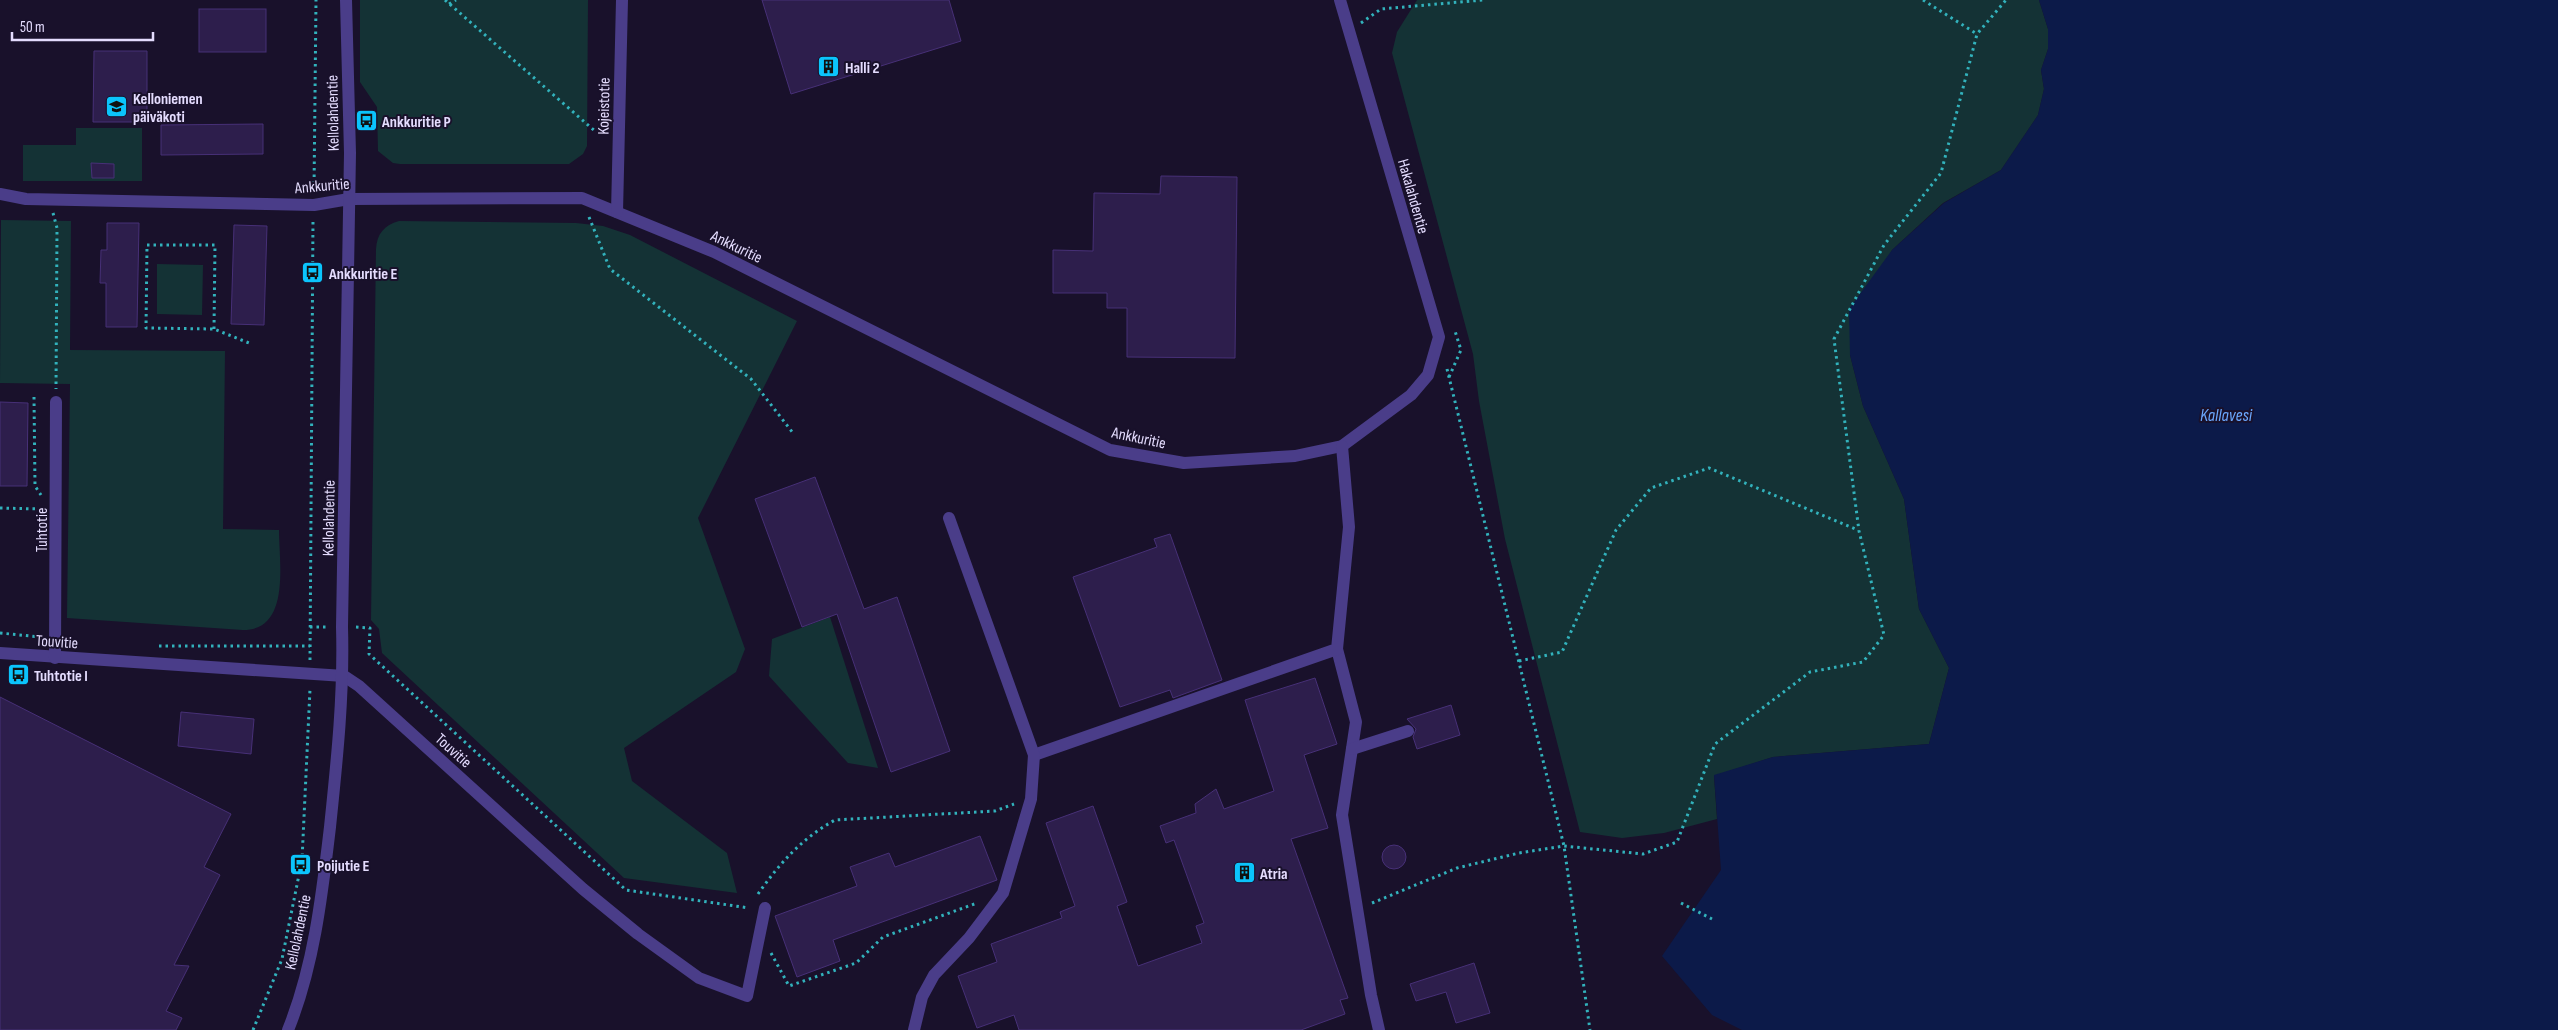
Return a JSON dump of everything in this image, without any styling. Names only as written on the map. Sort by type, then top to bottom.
[{"type":"street","name":"Kellolahdentie","points":[[288,1030],[311,954],[323,885],[338,756],[344,676],[342,627],[349,198],[346,0]]},
{"type":"street","name":"Kojeistotie","points":[[618,212],[622,0]]},
{"type":"street","name":"Hakalahdentie","points":[[1340,0],[1439,337]]},
{"type":"street","name":"Ankkuritie","points":[[0,194],[26,199],[50,200],[314,205],[349,198],[582,198],[714,252],[1110,450],[1184,463],[1295,456],[1342,446],[1411,395],[1428,375],[1439,337]]},
{"type":"street","name":"Tuhtotie","points":[[55,658],[54,510],[56,402]]},
{"type":"street","points":[[1342,446],[1349,527],[1337,649],[1356,722],[1342,815],[1379,1030]]},
{"type":"street","points":[[914,1030],[922,997],[934,975],[970,938],[1004,894],[1031,799],[1034,755],[949,518]]},
{"type":"street","points":[[1034,755],[1337,649]]},
{"type":"street","name":"Touvitie","points":[[0,653],[344,676],[359,686],[583,889],[638,934],[699,978],[747,996],[765,908]]},
{"type":"street","points":[[1352,749],[1408,731]]},
{"type":"path","points":[[253,1030],[282,959],[302,860],[310,673],[316,0]]},
{"type":"path","points":[[446,0],[596,132]]},
{"type":"path","points":[[450,4],[456,0]]},
{"type":"path","points":[[1347,24],[1364,23],[1381,9],[1483,0]]},
{"type":"path","points":[[1923,0],[1977,34]]},
{"type":"path","points":[[1357,910],[1457,868],[1519,853],[1564,846],[1643,854],[1677,842],[1715,744],[1810,672],[1862,662],[1884,635],[1859,530],[1834,339],[1884,244],[1941,173],[1977,34],[2006,0]]},
{"type":"path","points":[[582,198],[610,269],[751,379],[793,433]]},
{"type":"path","points":[[50,200],[57,228],[56,402]]},
{"type":"path","points":[[214,329],[215,246],[147,244],[146,328],[214,329],[249,343]]},
{"type":"path","points":[[1439,337],[1564,846],[1590,1030]]},
{"type":"path","points":[[34,397],[34,486],[54,510]]},
{"type":"path","points":[[1519,661],[1562,652],[1616,530],[1651,488],[1709,468],[1859,530]]},
{"type":"path","points":[[0,508],[54,510]]},
{"type":"path","points":[[310,627],[370,628],[369,654],[626,890],[748,909]]},
{"type":"path","points":[[0,633],[56,639]]},
{"type":"path","points":[[157,646],[310,646]]},
{"type":"path","points":[[748,909],[780,862],[817,830],[835,820],[995,811],[1031,799]]},
{"type":"path","points":[[1681,904],[1712,920]]},
{"type":"path","points":[[748,909],[789,986],[856,963],[884,937],[954,910]]},
{"type":"green space","points":[[360,0],[588,0],[587,146],[583,154],[569,164],[393,163],[378,151],[377,107],[360,82]]},
{"type":"green space","points":[[1417,0],[2039,0],[2048,29],[2048,49],[2041,70],[2044,89],[2038,115],[2001,170],[1943,203],[1892,250],[1850,355],[1863,406],[1904,499],[1919,609],[1949,668],[1929,744],[1773,757],[1714,776],[1717,819],[1664,833],[1622,838],[1580,832],[1505,539],[1479,401],[1473,354],[1392,53],[1397,32]]},
{"type":"green space","points":[[76,128],[142,128],[142,181],[23,181],[23,145],[76,145]]},
{"type":"green space","points":[[1,220],[71,221],[70,350],[225,351],[223,529],[279,530],[279,592],[269,619],[258,627],[243,630],[67,618],[70,384],[0,383]]},
{"type":"green space","points":[[399,221],[576,223],[603,226],[630,235],[797,321],[698,518],[745,649],[736,672],[624,748],[632,781],[727,853],[737,893],[624,878],[382,653],[379,629],[371,620],[376,249],[382,231],[389,225]]},
{"type":"green space","points":[[157,264],[203,265],[202,315],[157,314]]},
{"type":"green space","points":[[830,617],[878,768],[848,763],[769,676],[772,639]]},
{"type":"water","name":"Kallavesi","points":[[2039,0],[2558,0],[2558,1030],[1742,1030],[1712,1015],[1662,956],[1721,870],[1714,775],[1773,757],[1929,744],[1949,668],[1919,609],[1904,499],[1863,406],[1850,355],[1849,309],[1892,250],[1944,203],[2001,170],[2038,115],[2044,89],[2041,70],[2048,49],[2048,29]]},
{"type":"building","name":"Halli 2","points":[[762,0],[949,0],[961,41],[791,94]]},
{"type":"building","points":[[199,9],[266,9],[266,52],[199,52]]},
{"type":"building","points":[[94,51],[147,51],[147,122],[93,122]]},
{"type":"building","points":[[263,124],[263,154],[161,155],[161,125]]},
{"type":"building","points":[[91,163],[114,164],[114,178],[92,178]]},
{"type":"building","points":[[1161,176],[1237,177],[1235,358],[1127,357],[1127,308],[1107,308],[1107,293],[1053,293],[1053,250],[1093,251],[1094,193],[1160,194]]},
{"type":"building","points":[[107,223],[139,223],[137,327],[106,327],[106,283],[100,283],[101,250],[107,250]]},
{"type":"building","points":[[234,225],[267,226],[264,325],[231,324]]},
{"type":"building","points":[[0,402],[28,403],[27,486],[0,486]]},
{"type":"building","points":[[815,477],[864,609],[897,597],[950,751],[891,772],[837,614],[802,627],[755,499]]},
{"type":"building","points":[[1170,534],[1222,680],[1173,698],[1170,690],[1120,707],[1073,577],[1157,547],[1154,539]]},
{"type":"building","name":"Atria","points":[[1315,678],[1337,744],[1304,755],[1328,828],[1291,839],[1348,998],[1340,1000],[1345,1014],[1301,1030],[1019,1030],[1014,1015],[977,1028],[958,976],[997,962],[991,944],[1062,918],[1060,912],[1075,906],[1046,823],[1093,806],[1127,902],[1117,906],[1138,966],[1202,943],[1196,926],[1204,923],[1174,840],[1166,843],[1160,826],[1196,813],[1195,804],[1216,789],[1224,809],[1274,791],[1245,700]]},
{"type":"building","points":[[0,697],[231,814],[204,867],[220,875],[174,965],[189,966],[166,1011],[182,1018],[176,1030],[0,1030]]},
{"type":"building","points":[[1451,705],[1460,735],[1417,749],[1413,737],[1416,729],[1407,719]]},
{"type":"building","points":[[181,712],[254,719],[251,754],[178,746]]},
{"type":"building","points":[[980,836],[997,880],[833,940],[840,961],[797,977],[775,916],[857,886],[850,867],[889,853],[895,867]]},
{"type":"building","points":[[1389,845],[1399,845],[1406,852],[1406,862],[1399,869],[1389,869],[1382,862],[1382,852]]},
{"type":"building","points":[[1474,963],[1490,1013],[1456,1023],[1446,992],[1416,1001],[1410,984]]},
{"type":"place","name":"Halli 2","points":[[829,67]]},
{"type":"place","name":"Kelloniemen päiväkoti","points":[[117,107]]},
{"type":"place","name":"Ankkuritie P","points":[[366,121]]},
{"type":"place","name":"Ankkuritie E","points":[[313,273]]},
{"type":"place","name":"Tuhtotie I","points":[[18,675]]},
{"type":"place","name":"Poijutie E","points":[[301,865]]},
{"type":"place","name":"Atria","points":[[1244,873]]}]
